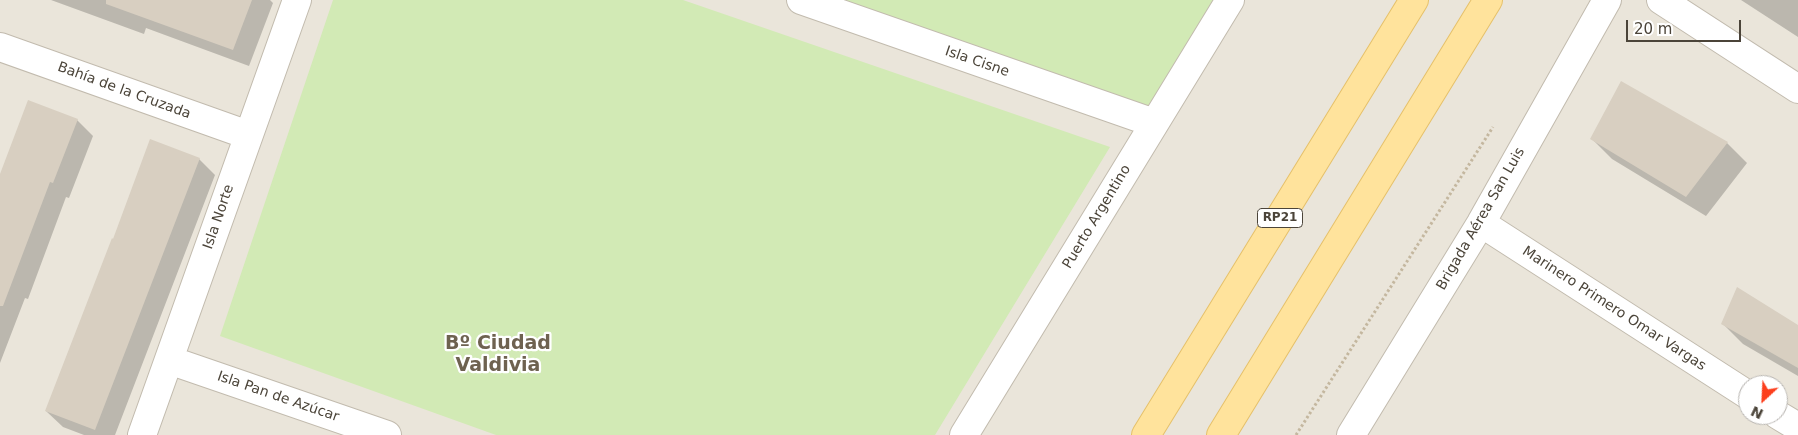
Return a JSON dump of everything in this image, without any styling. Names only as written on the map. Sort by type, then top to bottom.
[{"type":"main road","name":"RP21","points":[[1146,435],[1414,0]]},
{"type":"main road","points":[[1221,435],[1488,0]]},
{"type":"street","name":"Isla Norte","points":[[142,435],[297,0]]},
{"type":"street","name":"Isla Cisne","points":[[800,0],[1154,124]]},
{"type":"street","name":"Puerto Argentino","points":[[964,435],[1230,0]]},
{"type":"street","name":"Brigada Aérea San Luis","points":[[1352,435],[1480,223],[1607,0]]},
{"type":"street","points":[[1662,0],[1798,89]]},
{"type":"street","name":"Bahía de la Cruzada","points":[[0,47],[248,135]]},
{"type":"street","name":"Marinero Primero Omar Vargas","points":[[1480,223],[1738,389]]},
{"type":"street","name":"Isla Pan de Azúcar","points":[[169,360],[387,435]]},
{"type":"path","points":[[1296,435],[1494,126]]},
{"type":"shaded area","points":[[0,0],[1798,0],[1798,435],[0,435]]},
{"type":"green space","points":[[333,0],[683,0],[1110,147],[935,435],[496,435],[220,336]]},
{"type":"green space","points":[[813,0],[1224,0],[1151,118]]},
{"type":"building","points":[[106,0],[252,0],[233,50],[106,4]]},
{"type":"building","points":[[1621,81],[1728,142],[1686,197],[1590,139]]},
{"type":"building","points":[[28,100],[78,119],[53,183],[50,182],[3,306],[0,306],[0,174]]},
{"type":"building","points":[[150,139],[200,158],[95,430],[45,411]]},
{"type":"building","points":[[1737,287],[1798,325],[1798,368],[1721,324]]},
{"type":"district","name":"Bº Ciudad Valdivia","points":[[498,355]]}]
